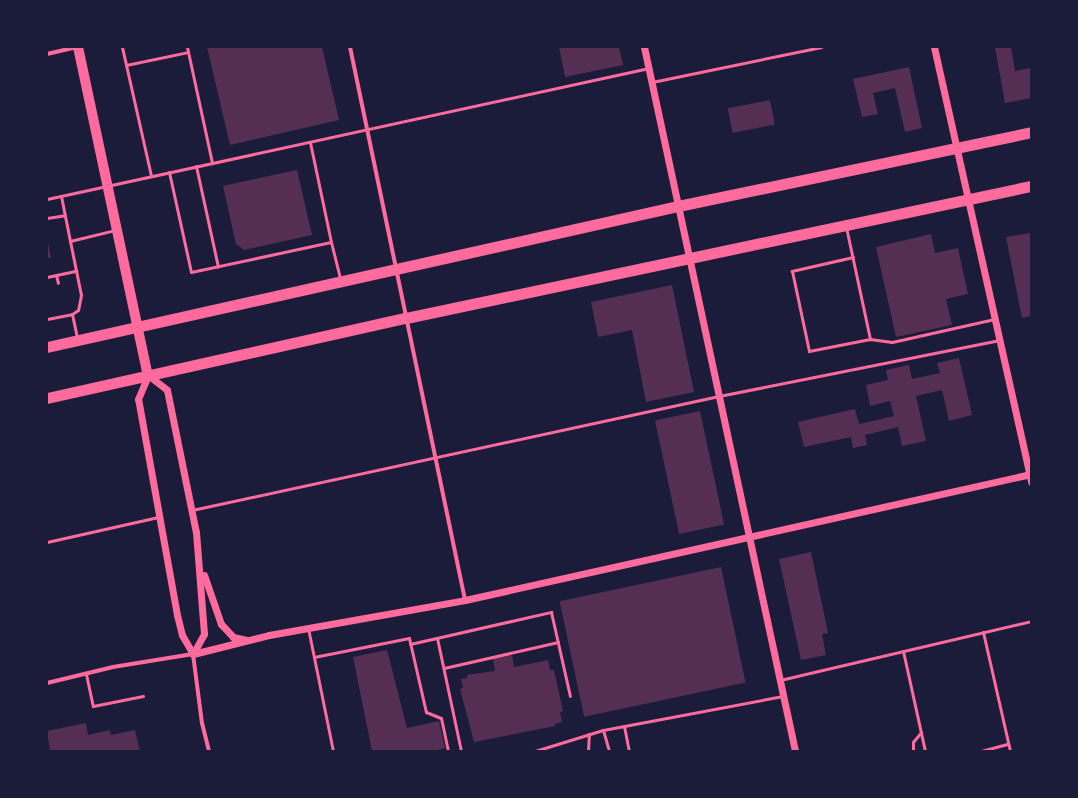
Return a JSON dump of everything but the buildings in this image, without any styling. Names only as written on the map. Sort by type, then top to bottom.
[{"type":"highway","points":[[47,347],[138,328],[678,206],[1031,132]]},
{"type":"highway","points":[[47,398],[406,318],[967,201],[1031,186]]},
{"type":"main road","points":[[79,47],[148,375]]},
{"type":"street","points":[[47,54],[79,47]]},
{"type":"street","points":[[350,47],[465,600]]},
{"type":"street","points":[[644,47],[795,751]]},
{"type":"street","points":[[47,683],[158,658],[193,654],[308,628],[465,600],[1030,477],[998,340],[934,47]]},
{"type":"street","points":[[193,654],[204,634],[199,560],[192,510],[167,390],[148,375],[138,399],[177,616],[182,635],[193,654],[209,751]]},
{"type":"street","points":[[199,560],[221,624],[233,636],[249,641]]},
{"type":"lane","points":[[122,47],[151,176]]},
{"type":"lane","points":[[187,47],[212,163]]},
{"type":"lane","points":[[652,82],[821,47]]},
{"type":"lane","points":[[126,65],[188,52]]},
{"type":"lane","points":[[47,199],[648,68]]},
{"type":"lane","points":[[310,142],[340,282]]},
{"type":"lane","points":[[196,166],[218,267]]},
{"type":"lane","points":[[169,172],[192,272],[332,242]]},
{"type":"lane","points":[[47,319],[72,314],[78,310],[81,295],[61,196]]},
{"type":"lane","points":[[47,218],[65,214]]},
{"type":"lane","points":[[846,226],[870,339]]},
{"type":"lane","points":[[70,241],[118,230]]},
{"type":"lane","points":[[853,257],[792,271],[809,352],[870,339],[892,342],[994,319]]},
{"type":"lane","points":[[47,277],[76,271]]},
{"type":"lane","points":[[56,275],[58,283]]},
{"type":"lane","points":[[64,311],[64,316]]},
{"type":"lane","points":[[72,314],[77,340]]},
{"type":"lane","points":[[192,510],[435,459],[719,396],[998,340]]},
{"type":"lane","points":[[47,542],[158,517]]},
{"type":"lane","points":[[410,644],[551,612],[570,696]]},
{"type":"lane","points":[[780,680],[1031,621]]},
{"type":"lane","points":[[308,628],[333,751]]},
{"type":"lane","points":[[983,632],[1010,751]]},
{"type":"lane","points":[[314,657],[409,638],[426,712],[441,718],[448,751]]},
{"type":"lane","points":[[437,638],[461,751]]},
{"type":"lane","points":[[444,668],[558,642]]},
{"type":"lane","points":[[904,651],[925,751]]},
{"type":"lane","points":[[86,674],[94,706],[144,696]]},
{"type":"lane","points":[[535,751],[603,730],[783,696]]},
{"type":"lane","points":[[624,726],[629,751]]},
{"type":"lane","points":[[603,730],[609,751]]},
{"type":"lane","points":[[913,749],[913,742],[921,732]]},
{"type":"lane","points":[[588,751],[589,734]]},
{"type":"lane","points":[[981,751],[1008,744]]}]
